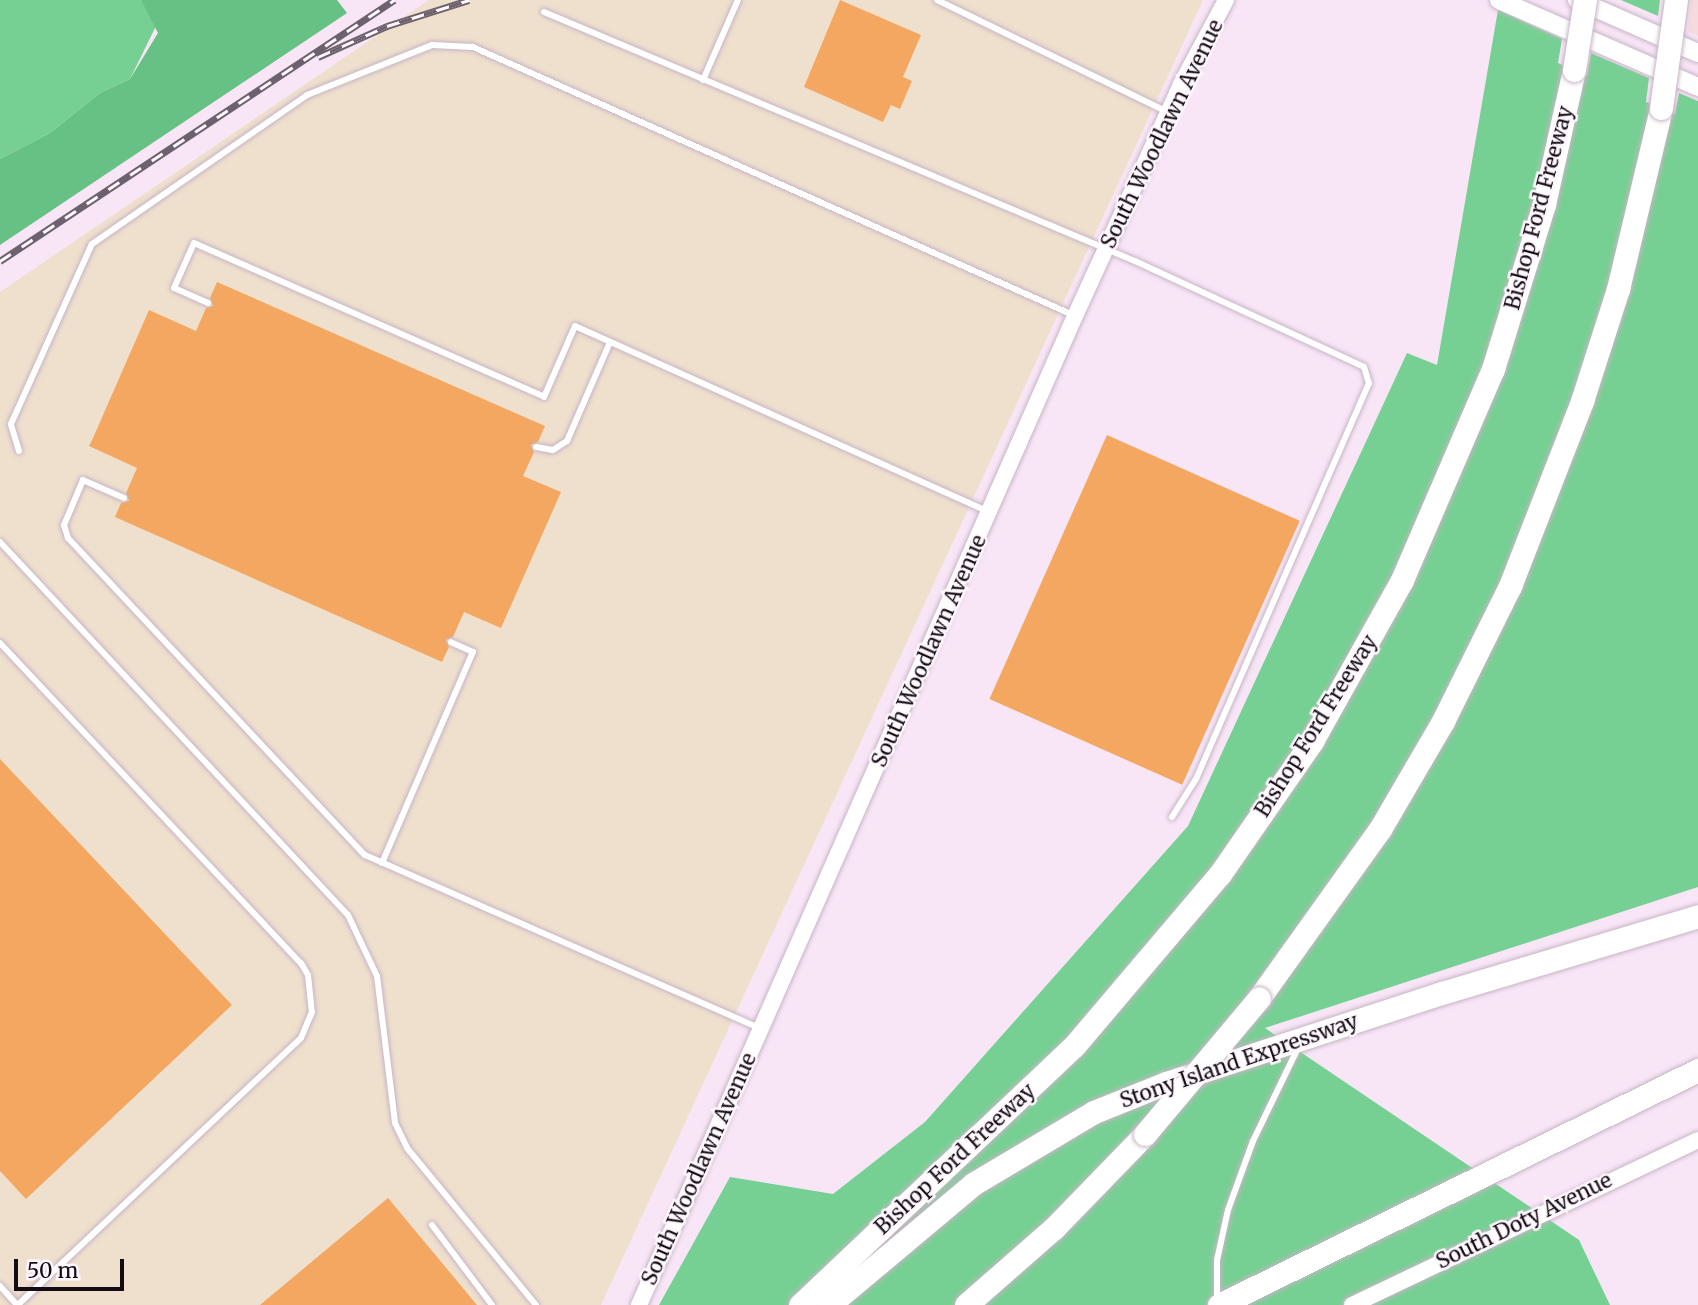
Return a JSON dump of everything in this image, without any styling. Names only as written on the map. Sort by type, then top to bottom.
[{"type":"highway","name":"Bishop Ford Freeway","points":[[800,1305],[1074,1046],[1220,874],[1312,741],[1402,580],[1493,369],[1544,204],[1574,70],[1585,0]]},
{"type":"highway","points":[[966,1305],[1054,1228],[1145,1134],[1259,998],[1380,829],[1443,721],[1510,586],[1551,489],[1614,302],[1661,108],[1676,0]]},
{"type":"highway","name":"Stony Island Expressway","points":[[829,1305],[973,1184],[1034,1145],[1094,1112],[1166,1083],[1303,1038],[1698,916]]},
{"type":"highway","points":[[1218,1305],[1698,1070]]},
{"type":"main road","points":[[1499,0],[1698,87]]},
{"type":"main road","points":[[1577,0],[1698,53]]},
{"type":"street","name":"South Woodlawn Avenue","points":[[639,1305],[1075,316],[1168,111],[1226,0]]},
{"type":"street","name":"South Doty Avenue","points":[[1352,1305],[1698,1140]]},
{"type":"lane","points":[[703,80],[738,0]]},
{"type":"lane","points":[[937,0],[1168,111]]},
{"type":"lane","points":[[544,12],[1348,357],[1364,367],[1369,383],[1196,779],[1172,817]]},
{"type":"lane","points":[[19,451],[12,424],[92,244],[307,95],[353,73],[432,45],[453,43],[473,47],[1075,316]]},
{"type":"lane","points":[[208,303],[174,288],[194,243],[544,397],[575,326],[990,513]]},
{"type":"lane","points":[[536,447],[552,450],[567,441],[610,342]]},
{"type":"lane","points":[[124,498],[83,480],[64,525],[68,538],[356,847],[382,863],[761,1029]]},
{"type":"lane","points":[[0,542],[348,915],[377,976],[395,1123],[407,1148],[536,1305]]},
{"type":"lane","points":[[382,863],[473,652],[451,642]]},
{"type":"lane","points":[[0,643],[301,963],[308,975],[312,1012],[301,1038],[17,1305],[0,1286]]},
{"type":"lane","points":[[1218,1305],[1217,1260],[1228,1210],[1252,1141],[1303,1038]]},
{"type":"lane","points":[[432,1225],[492,1305]]},
{"type":"shaded area","points":[[429,0],[1203,0],[601,1305],[0,1305],[0,292]]},
{"type":"shaded area","points":[[1691,0],[1698,0],[1698,36],[1688,32]]},
{"type":"green space","points":[[0,0],[141,0],[157,24],[130,79],[100,93],[50,133],[0,159]]},
{"type":"green space","points":[[141,0],[337,0],[347,13],[0,245],[0,159],[50,133],[100,93],[130,79],[158,33]]},
{"type":"green space","points":[[1621,0],[1660,0],[1658,16]]},
{"type":"green space","points":[[1498,10],[1562,39],[1558,63],[1587,76],[1591,53],[1649,78],[1646,102],[1675,114],[1679,93],[1698,101],[1698,887],[1265,1028],[1579,1240],[1610,1305],[659,1305],[730,1177],[833,1194],[925,1122],[1188,826],[1407,353],[1437,365]]},
{"type":"building","points":[[840,0],[921,35],[903,77],[912,81],[900,109],[891,105],[883,122],[804,87]]},
{"type":"building","points":[[217,282],[545,426],[538,442],[531,445],[534,452],[523,476],[561,492],[501,628],[464,612],[453,637],[446,640],[449,647],[442,662],[115,517],[121,503],[129,501],[126,493],[137,468],[89,446],[149,310],[196,331],[206,308],[213,306],[210,298]]},
{"type":"building","points":[[1107,435],[1300,521],[1182,785],[989,699]]},
{"type":"building","points":[[0,759],[232,1005],[26,1199],[0,1171]]},
{"type":"building","points":[[388,1198],[477,1305],[260,1305]]},
{"type":"railway","points":[[0,261],[395,0]]},
{"type":"railway","points":[[318,57],[387,26],[469,0]]}]
